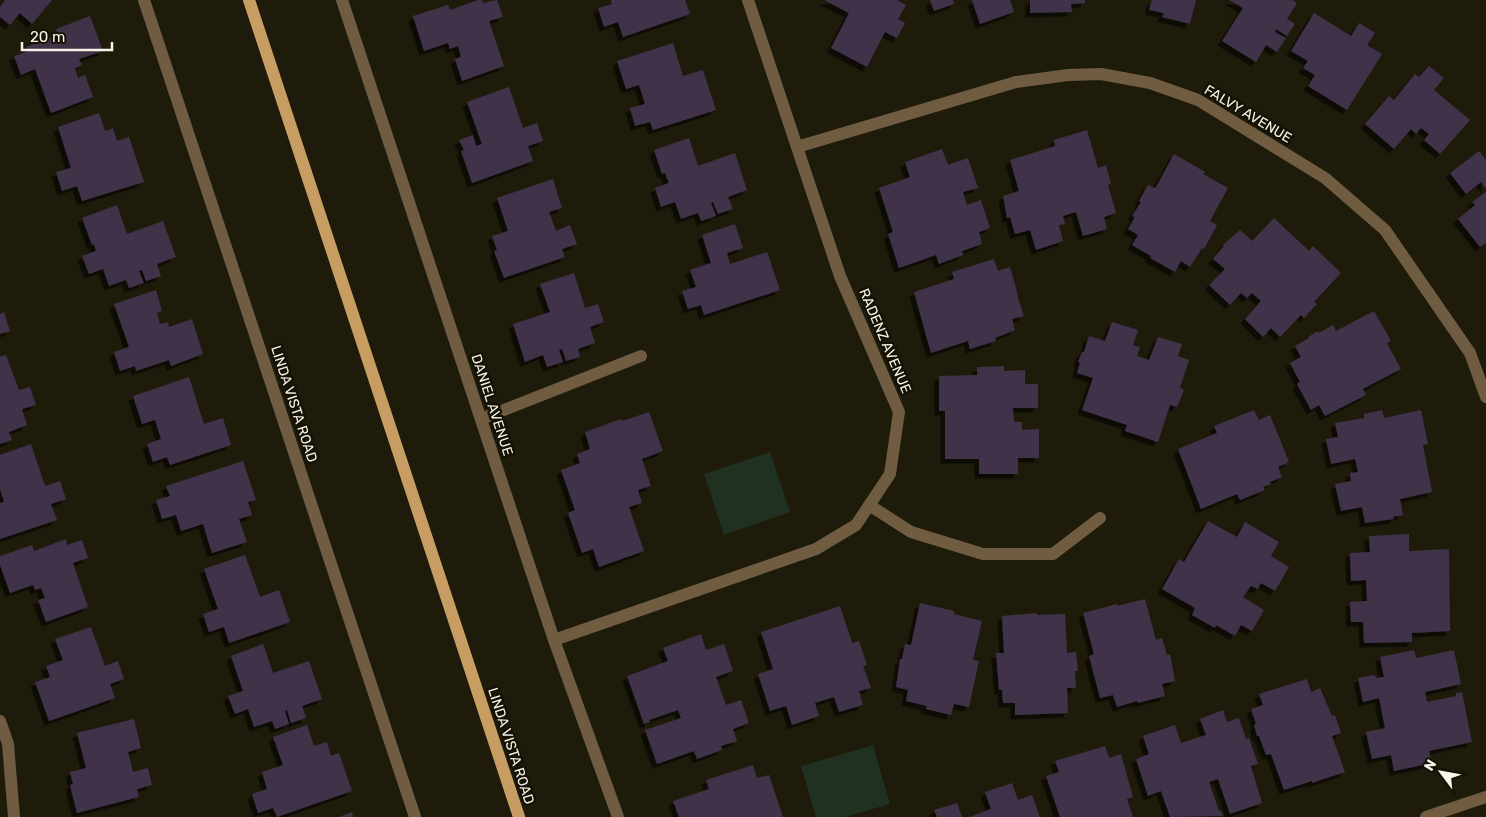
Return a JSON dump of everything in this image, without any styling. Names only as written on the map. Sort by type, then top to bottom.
[{"type":"main road","name":"LINDA VISTA ROAD","points":[[249,0],[519,817]]},
{"type":"street","name":"LINDA VISTA ROAD","points":[[144,0],[415,817]]},
{"type":"street","name":"DANIEL AVENUE","points":[[342,0],[554,640],[618,817]]},
{"type":"street","name":"RADENZ AVENUE","points":[[554,640],[816,549],[856,525],[890,474],[899,412],[840,276],[748,0]]},
{"type":"street","name":"FALVY AVENUE","points":[[797,147],[1016,82],[1100,74],[1150,83],[1190,97],[1198,100],[1325,178],[1385,230],[1470,353],[1486,397]]},
{"type":"street","points":[[481,419],[641,356]]},
{"type":"street","points":[[869,506],[911,532],[983,554],[1053,554],[1100,518]]},
{"type":"street","points":[[0,721],[8,744],[14,817]]},
{"type":"street","points":[[1426,817],[1486,797]]},
{"type":"green space","points":[[770,452],[790,512],[724,535],[704,474]]},
{"type":"green space","points":[[873,745],[890,804],[845,817],[816,817],[801,766]]},
{"type":"building","points":[[5,0],[52,0],[32,24],[20,13],[10,25],[0,17],[0,7]]},
{"type":"building","points":[[482,0],[483,3],[497,0],[503,17],[489,21],[504,66],[462,81],[455,59],[461,57],[458,46],[450,49],[448,43],[424,51],[413,16],[448,5],[450,10]]},
{"type":"building","points":[[611,0],[685,0],[690,14],[623,37],[618,22],[604,27],[598,8],[612,4]]},
{"type":"building","points":[[824,0],[897,0],[906,5],[898,19],[905,23],[897,38],[885,32],[867,67],[831,48],[849,13]]},
{"type":"building","points":[[930,0],[953,0],[954,4],[934,11]]},
{"type":"building","points":[[972,0],[1010,0],[1014,12],[980,24]]},
{"type":"building","points":[[1030,0],[1085,0],[1085,3],[1071,4],[1072,12],[1030,13]]},
{"type":"building","points":[[1152,0],[1196,0],[1190,24],[1162,17],[1164,13],[1149,10]]},
{"type":"building","points":[[1229,0],[1292,0],[1297,3],[1287,19],[1295,24],[1287,36],[1276,29],[1275,32],[1286,38],[1277,52],[1266,45],[1256,62],[1222,41],[1243,8]]},
{"type":"building","points":[[1314,13],[1351,36],[1359,23],[1375,33],[1367,45],[1382,54],[1347,110],[1308,86],[1315,75],[1303,68],[1308,61],[1291,51]]},
{"type":"building","points":[[90,16],[103,51],[79,59],[82,65],[75,68],[78,78],[85,75],[93,97],[51,113],[35,69],[21,75],[14,56],[28,51],[26,47],[58,35],[56,29]]},
{"type":"building","points":[[673,43],[683,76],[703,70],[716,110],[653,130],[650,122],[635,126],[630,108],[645,104],[639,85],[626,89],[617,61]]},
{"type":"building","points":[[1429,66],[1444,78],[1434,90],[1470,120],[1440,154],[1424,140],[1429,134],[1421,128],[1416,134],[1411,129],[1394,149],[1365,124],[1389,96],[1394,100],[1415,74],[1419,77]]},
{"type":"building","points":[[509,87],[523,128],[537,123],[543,141],[528,146],[533,161],[472,183],[461,151],[464,150],[459,140],[473,135],[476,146],[482,144],[467,102]]},
{"type":"building","points":[[99,113],[105,131],[113,128],[117,141],[129,137],[144,182],[82,201],[77,186],[62,191],[56,172],[71,168],[58,127]]},
{"type":"building","points":[[1087,130],[1098,168],[1106,165],[1111,184],[1108,185],[1116,213],[1104,217],[1107,229],[1083,236],[1076,212],[1063,216],[1065,224],[1059,225],[1063,241],[1036,250],[1030,230],[1015,234],[1010,217],[1007,218],[1003,196],[1019,191],[1010,160],[1055,146],[1054,140]]},
{"type":"building","points":[[689,138],[698,166],[735,153],[747,190],[728,197],[733,209],[718,214],[713,202],[711,203],[716,216],[701,221],[698,213],[681,219],[675,202],[661,207],[655,188],[669,183],[665,173],[662,174],[654,150]]},
{"type":"building","points":[[942,149],[948,165],[968,158],[978,188],[963,192],[967,205],[981,200],[990,228],[979,232],[982,244],[962,251],[963,255],[939,264],[936,255],[899,268],[888,234],[893,232],[879,188],[910,177],[905,162]]},
{"type":"building","points":[[1479,151],[1486,160],[1486,189],[1481,182],[1466,194],[1450,173]]},
{"type":"building","points":[[1174,154],[1228,188],[1210,221],[1217,225],[1204,249],[1202,248],[1190,267],[1181,261],[1175,272],[1132,245],[1138,235],[1128,229],[1135,217],[1132,216],[1141,202],[1139,201],[1148,185],[1156,187]]},
{"type":"building","points":[[553,179],[562,208],[549,212],[556,231],[570,225],[577,244],[562,249],[565,257],[504,278],[494,251],[497,250],[492,236],[508,231],[497,198]]},
{"type":"building","points":[[1486,192],[1486,243],[1480,247],[1458,219],[1475,205],[1472,202]]},
{"type":"building","points":[[117,205],[127,234],[163,221],[176,257],[157,264],[161,276],[146,281],[142,270],[139,271],[144,283],[129,288],[126,280],[109,286],[103,269],[89,274],[82,256],[96,251],[82,218]]},
{"type":"building","points":[[1274,218],[1309,251],[1313,246],[1341,273],[1314,302],[1317,304],[1304,318],[1301,315],[1280,337],[1271,328],[1263,337],[1245,319],[1261,301],[1252,293],[1247,298],[1241,293],[1230,305],[1209,285],[1225,269],[1213,259],[1223,245],[1240,230],[1252,241]]},
{"type":"building","points":[[735,224],[743,248],[727,253],[730,264],[767,252],[780,290],[704,315],[701,305],[688,309],[682,291],[696,287],[690,270],[711,263],[702,235]]},
{"type":"building","points":[[994,259],[998,271],[1010,267],[1024,316],[1012,319],[1015,330],[995,338],[996,341],[970,349],[968,341],[931,353],[914,292],[954,279],[952,272]]},
{"type":"building","points":[[574,273],[585,308],[598,304],[604,322],[590,327],[595,343],[578,349],[580,357],[566,361],[562,349],[559,350],[563,362],[547,367],[543,355],[525,362],[513,324],[550,312],[540,284]]},
{"type":"building","points":[[156,290],[162,311],[157,313],[160,324],[168,322],[169,327],[192,319],[203,354],[171,366],[169,360],[136,371],[135,366],[120,371],[114,352],[129,347],[114,304]]},
{"type":"building","points":[[1374,311],[1391,341],[1387,343],[1401,369],[1363,389],[1366,395],[1325,416],[1319,405],[1311,410],[1297,384],[1300,382],[1290,363],[1301,357],[1295,346],[1318,331],[1319,333],[1333,325],[1336,331]]},
{"type":"building","points":[[4,312],[10,331],[0,334],[0,314]]},
{"type":"building","points":[[1112,322],[1138,330],[1133,345],[1140,347],[1137,356],[1149,360],[1158,337],[1182,344],[1178,356],[1189,360],[1180,388],[1184,390],[1177,407],[1170,405],[1158,442],[1125,431],[1127,425],[1082,410],[1093,378],[1077,373],[1080,363],[1078,362],[1082,352],[1084,352],[1089,336],[1105,341]]},
{"type":"building","points":[[6,355],[19,390],[30,387],[36,405],[22,409],[27,425],[9,432],[12,440],[0,444],[0,357]]},
{"type":"building","points":[[1004,366],[1004,371],[1025,370],[1025,384],[1038,384],[1038,408],[1013,408],[1014,422],[1022,422],[1022,430],[1039,429],[1039,458],[1018,458],[1018,474],[979,474],[979,459],[945,459],[945,411],[939,411],[939,376],[977,375],[977,367]]},
{"type":"building","points":[[189,377],[204,424],[223,418],[231,445],[170,465],[167,457],[153,462],[147,444],[161,439],[155,420],[142,424],[133,396]]},
{"type":"building","points":[[1254,410],[1259,420],[1270,415],[1289,462],[1278,467],[1282,477],[1263,487],[1265,490],[1240,500],[1237,494],[1201,509],[1178,449],[1217,433],[1214,426]]},
{"type":"building","points":[[1382,410],[1384,418],[1421,410],[1428,444],[1423,445],[1432,492],[1400,499],[1403,515],[1393,517],[1394,519],[1365,523],[1362,507],[1341,511],[1335,484],[1351,481],[1350,473],[1358,472],[1355,459],[1331,464],[1326,439],[1338,437],[1335,423],[1364,418],[1364,414]]},
{"type":"building","points":[[649,412],[663,451],[642,459],[651,486],[638,490],[642,503],[629,507],[644,551],[599,567],[593,549],[582,553],[568,513],[575,510],[561,470],[580,463],[577,454],[590,449],[585,432],[621,419],[622,421]]},
{"type":"building","points":[[31,444],[45,486],[60,481],[66,499],[51,504],[57,520],[0,539],[0,503],[4,502],[0,489],[0,455]]},
{"type":"building","points":[[243,461],[256,500],[248,502],[252,515],[239,519],[247,542],[212,553],[203,524],[181,531],[176,515],[162,519],[156,500],[170,496],[166,486]]},
{"type":"building","points":[[1208,521],[1237,537],[1245,522],[1279,542],[1271,556],[1289,567],[1275,591],[1261,583],[1258,589],[1251,586],[1243,597],[1264,610],[1252,631],[1241,625],[1235,636],[1216,625],[1215,628],[1192,615],[1195,608],[1162,589],[1179,559],[1184,562]]},
{"type":"building","points":[[1409,534],[1409,551],[1449,549],[1450,631],[1412,633],[1412,642],[1364,643],[1363,622],[1351,622],[1350,602],[1367,601],[1366,580],[1351,581],[1350,553],[1370,552],[1369,536]]},
{"type":"building","points":[[66,539],[67,545],[82,540],[88,558],[73,563],[88,607],[46,622],[38,600],[45,598],[41,588],[35,590],[33,585],[10,593],[0,565],[0,556],[32,545],[34,551]]},
{"type":"building","points":[[245,555],[260,597],[279,590],[290,622],[229,643],[224,627],[209,632],[203,614],[218,609],[204,569]]},
{"type":"building","points":[[1145,599],[1156,640],[1162,638],[1167,655],[1170,654],[1175,681],[1162,684],[1165,696],[1117,707],[1113,695],[1100,698],[1089,656],[1094,654],[1083,613]]},
{"type":"building","points":[[920,603],[954,611],[954,614],[982,621],[973,660],[979,661],[969,707],[954,704],[951,715],[926,709],[927,706],[906,701],[908,690],[896,687],[900,659],[902,659],[905,644],[911,645]]},
{"type":"building","points":[[840,606],[852,643],[859,641],[867,665],[863,666],[871,688],[859,691],[863,705],[839,712],[834,697],[815,703],[819,716],[792,725],[786,706],[770,711],[758,674],[773,669],[761,632]]},
{"type":"building","points":[[1037,613],[1037,615],[1065,614],[1067,653],[1076,652],[1078,671],[1075,671],[1076,688],[1067,688],[1068,713],[1015,715],[1015,703],[1003,703],[1002,690],[999,690],[996,653],[1004,653],[1002,616]]},
{"type":"building","points":[[91,627],[105,666],[118,661],[124,679],[110,684],[115,698],[49,721],[35,682],[50,677],[46,666],[63,660],[55,639]]},
{"type":"building","points":[[701,634],[706,650],[724,644],[733,671],[716,677],[726,705],[741,700],[749,723],[733,729],[737,741],[721,746],[722,750],[697,759],[694,751],[657,764],[645,730],[681,718],[678,710],[649,720],[650,722],[644,724],[627,676],[668,661],[663,648]]},
{"type":"building","points":[[263,644],[273,673],[309,661],[322,699],[302,706],[306,718],[291,723],[287,710],[285,711],[289,724],[275,729],[272,721],[254,727],[248,709],[235,714],[228,696],[243,691],[231,656]]},
{"type":"building","points":[[1414,650],[1416,658],[1454,650],[1461,684],[1425,692],[1427,702],[1456,696],[1456,693],[1462,692],[1472,742],[1429,751],[1432,763],[1394,771],[1391,755],[1372,759],[1366,732],[1385,728],[1379,698],[1363,702],[1358,678],[1375,675],[1376,678],[1384,677],[1380,657]]},
{"type":"building","points":[[1307,679],[1311,692],[1320,688],[1332,716],[1335,715],[1341,733],[1332,736],[1345,772],[1284,790],[1271,754],[1266,755],[1259,736],[1257,736],[1254,725],[1256,724],[1251,709],[1263,705],[1259,694]]},
{"type":"building","points":[[1223,710],[1227,722],[1239,718],[1246,739],[1249,738],[1258,764],[1251,766],[1262,803],[1230,814],[1218,779],[1209,782],[1219,811],[1221,811],[1223,816],[1170,817],[1161,791],[1148,796],[1136,759],[1149,754],[1143,736],[1175,725],[1181,743],[1206,735],[1200,719]]},
{"type":"building","points":[[134,719],[141,748],[128,752],[133,772],[148,768],[152,785],[137,789],[139,797],[77,813],[70,785],[73,784],[70,772],[86,768],[77,733]]},
{"type":"building","points":[[307,725],[314,746],[327,742],[331,756],[339,753],[352,791],[277,817],[273,808],[258,813],[252,794],[267,789],[262,772],[283,765],[273,737]]},
{"type":"building","points":[[1105,746],[1109,758],[1121,754],[1133,797],[1127,799],[1133,817],[1060,817],[1046,776],[1059,772],[1055,761]]},
{"type":"building","points":[[753,765],[757,778],[769,775],[783,817],[679,817],[673,801],[709,789],[706,780]]},
{"type":"building","points":[[1012,783],[1018,800],[1032,795],[1040,817],[969,817],[991,809],[985,792]]},
{"type":"building","points":[[957,803],[962,817],[937,817],[934,810]]},
{"type":"building","points":[[352,812],[353,817],[339,817]]}]
